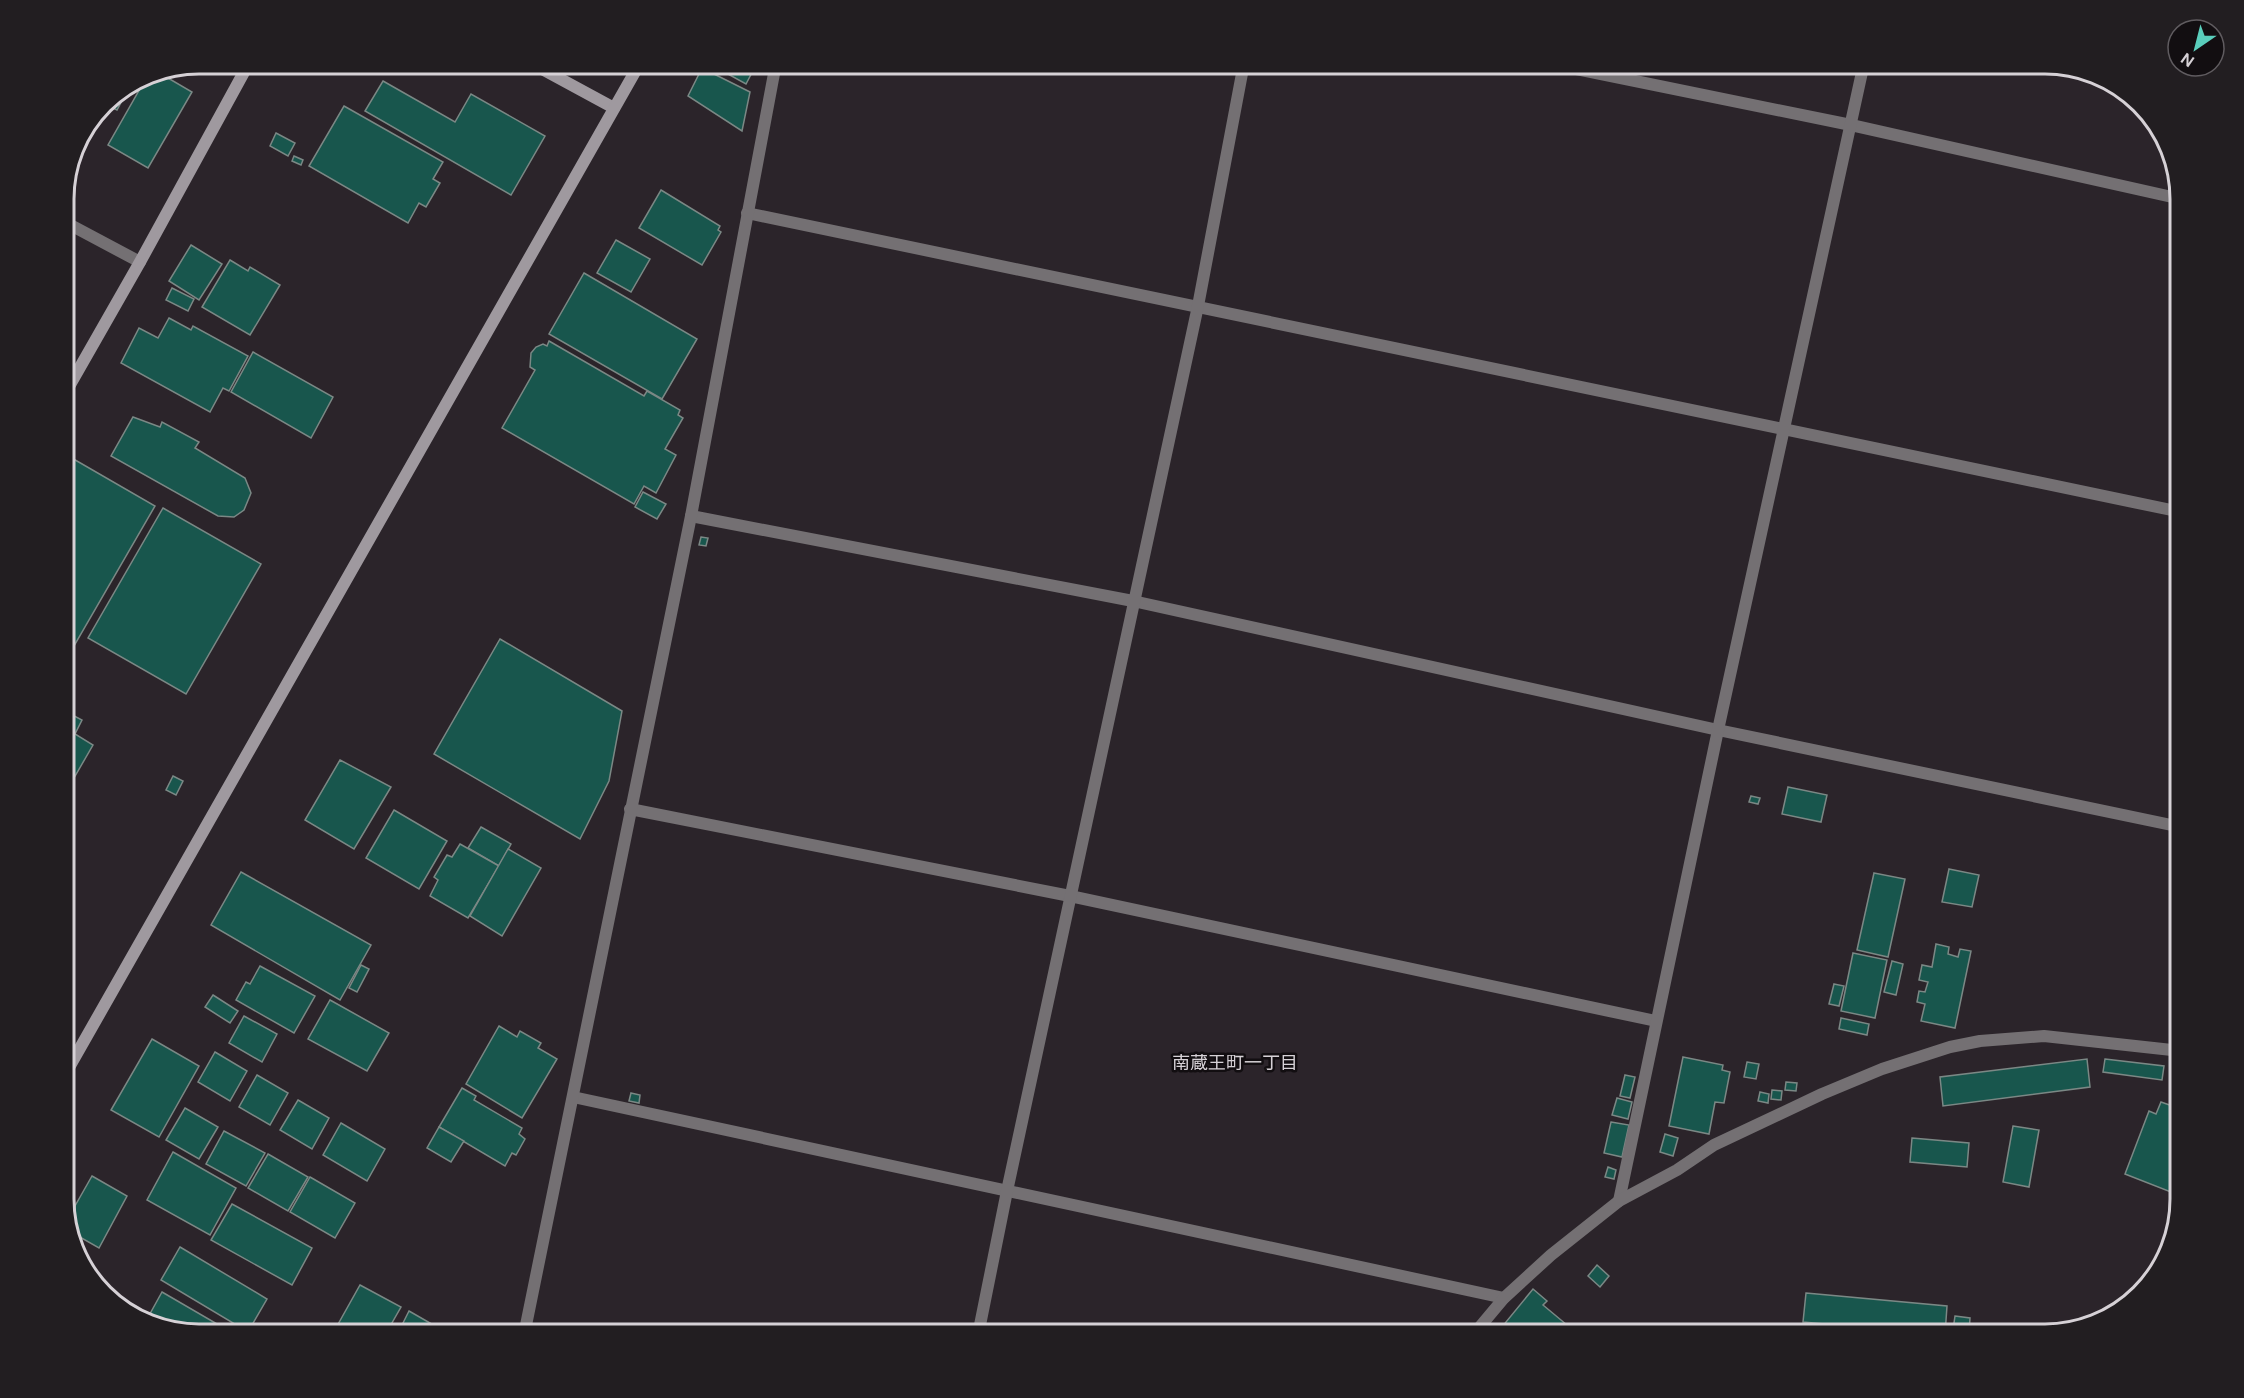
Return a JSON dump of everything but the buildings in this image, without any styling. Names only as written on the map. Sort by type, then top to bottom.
[{"type":"street","points":[[74,378],[243,74]]},
{"type":"street","points":[[551,74],[614,108]]},
{"type":"street","points":[[74,1059],[633,74]]},
{"type":"street","points":[[526,1324],[690,516],[774,74]]},
{"type":"street","points":[[980,1324],[1133,600],[1198,306],[1242,74]]},
{"type":"street","points":[[1601,74],[1851,125],[2170,197]]},
{"type":"street","points":[[1619,1201],[1718,730],[1862,74]]},
{"type":"street","points":[[747,213],[2170,510]]},
{"type":"street","points":[[74,227],[140,262]]},
{"type":"street","points":[[690,516],[1133,600],[1718,730],[2170,825]]},
{"type":"street","points":[[630,809],[1070,896],[1656,1021]]},
{"type":"street","points":[[1482,1324],[1504,1298],[1551,1255],[1619,1201],[1677,1170],[1714,1145],[1822,1094],[1882,1070],[1950,1047],[1980,1041],[2044,1035],[2170,1050]]},
{"type":"street","points":[[573,1097],[1504,1298]]},
{"type":"district","name":"南蔵王町一丁目","points":[[1235,1063]]}]
